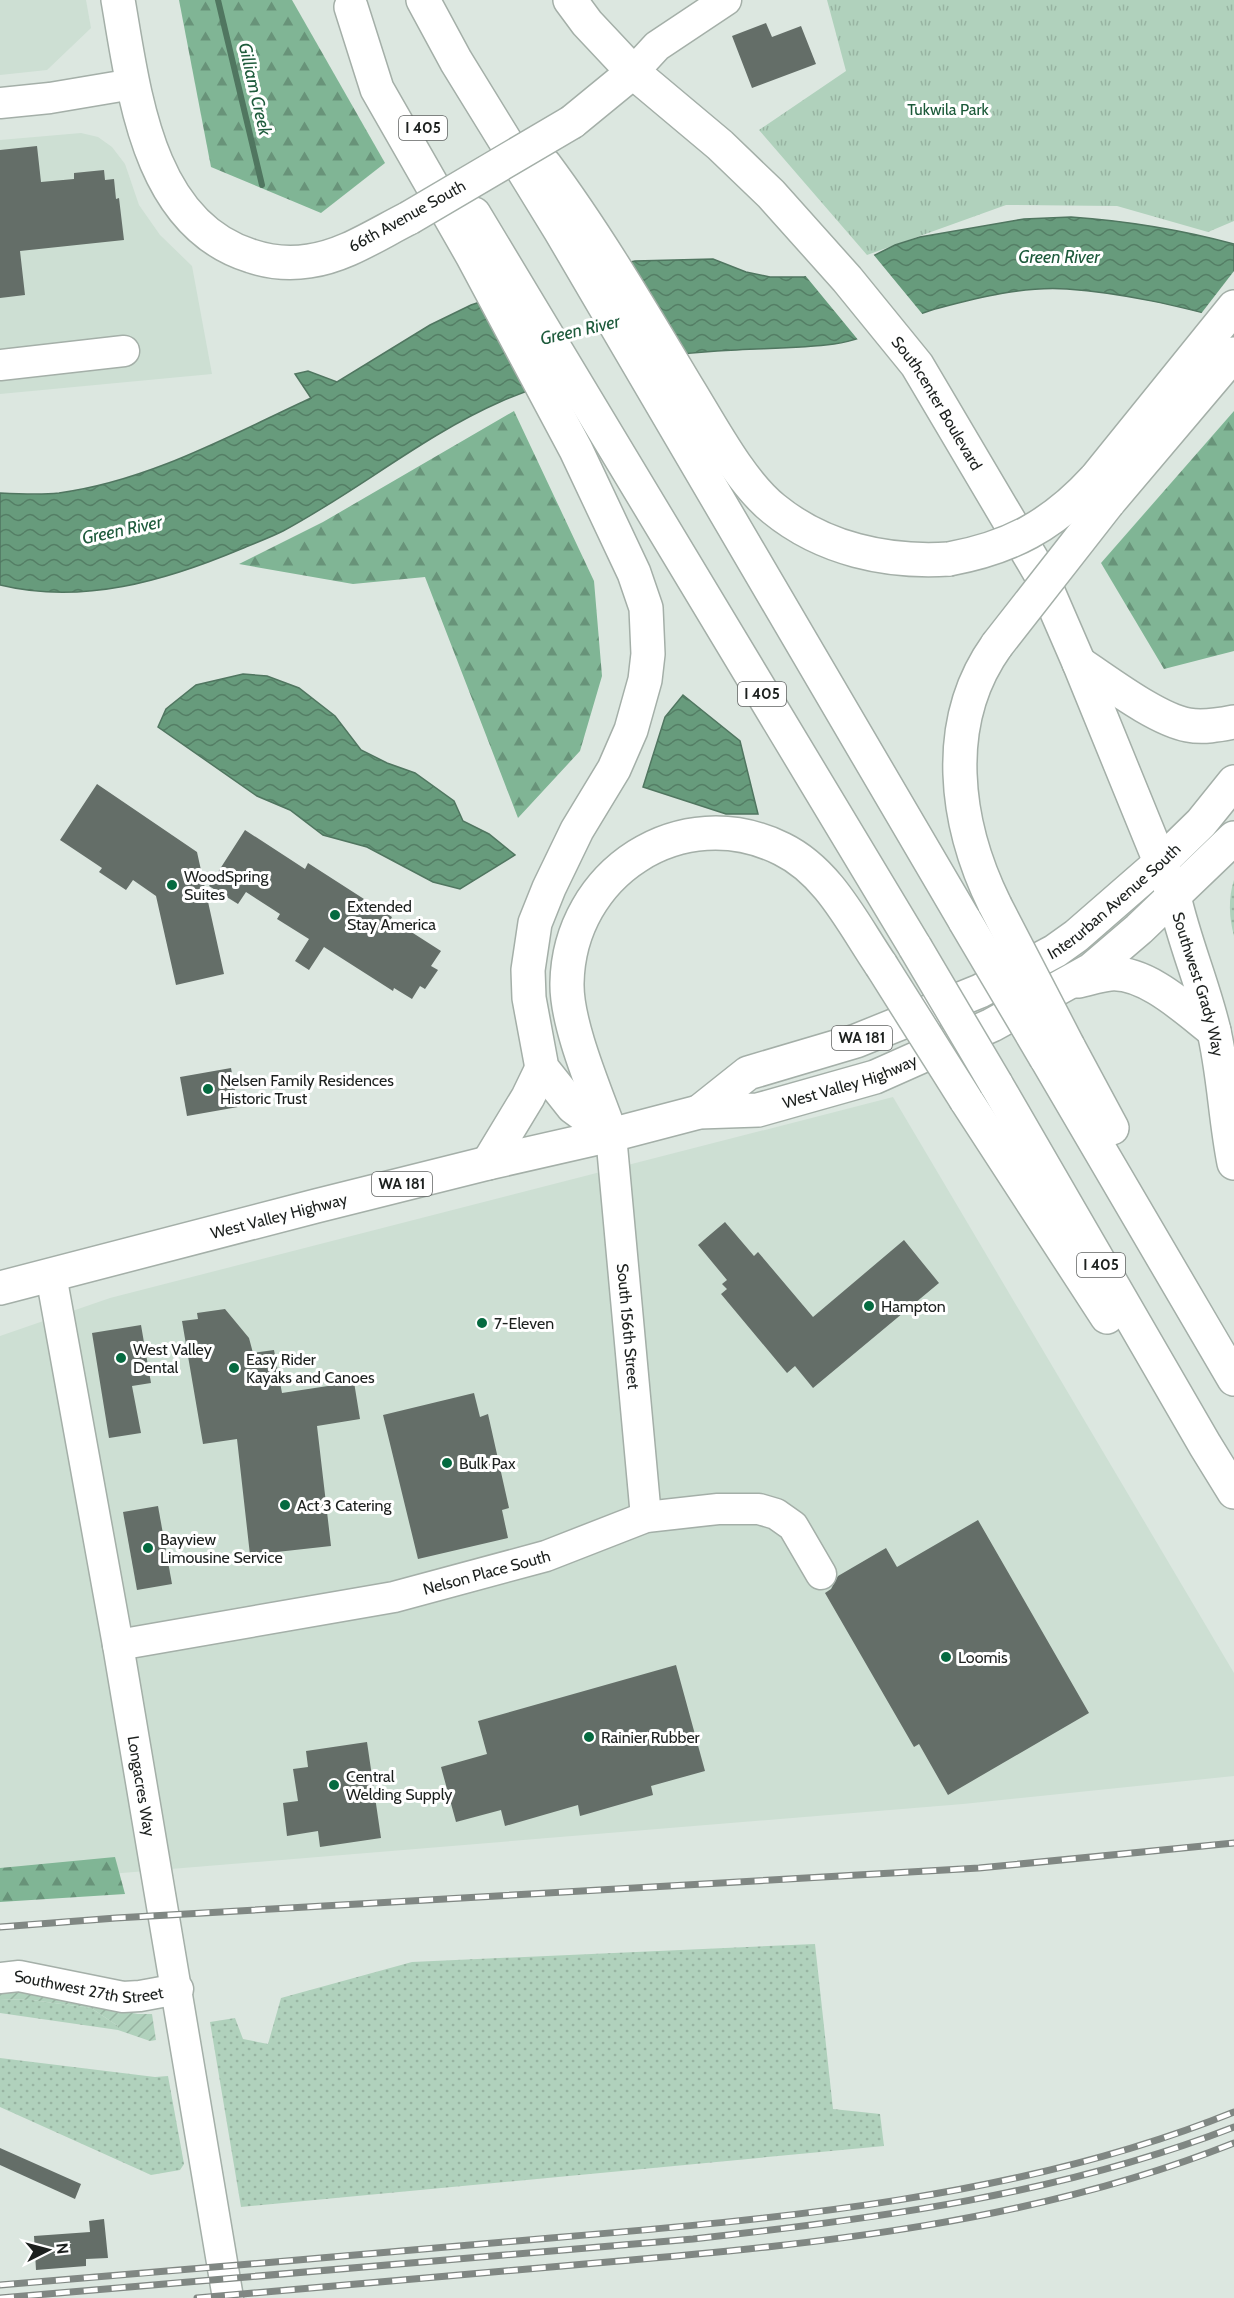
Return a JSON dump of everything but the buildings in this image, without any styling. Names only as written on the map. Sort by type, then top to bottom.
[{"type":"main road","name":"66th Avenue South","points":[[117,0],[133,84],[148,137],[168,188],[190,219],[219,243],[263,260],[309,261],[332,256],[353,247],[409,218],[572,122],[633,72]]},
{"type":"main road","points":[[423,0],[456,61],[546,166],[572,226],[621,278],[687,416],[965,921],[1057,1052],[1178,1252],[1234,1367]]},
{"type":"main road","name":"Southcenter Boulevard","points":[[570,0],[586,23],[633,72],[720,145],[771,194],[847,279],[917,365],[1040,573],[1174,896]]},
{"type":"main road","points":[[349,3],[377,89],[483,251],[641,592],[647,621],[648,654],[645,680],[631,730],[614,770],[577,830],[535,923],[528,970],[529,998],[542,1068],[573,1107],[611,1136]]},
{"type":"main road","name":"I 405","points":[[483,251],[609,440],[915,947],[1234,1492]]},
{"type":"main road","points":[[1234,307],[1186,366],[997,645],[978,677],[968,706],[959,759],[960,789],[967,834],[983,882],[995,905],[1057,1052],[1234,1379]]},
{"type":"main road","points":[[687,416],[773,508],[801,527],[833,543],[865,553],[909,560],[949,558],[995,548],[1030,533],[1061,512],[1102,491],[1226,364]]},
{"type":"main road","points":[[1079,663],[1142,704],[1188,725],[1217,725],[1234,722]]},
{"type":"main road","name":"Interurban Avenue South","points":[[974,994],[1055,951],[1076,936],[1161,862],[1201,823],[1234,782]]},
{"type":"main road","points":[[611,1136],[575,1030],[567,987],[568,963],[573,941],[588,906],[597,892],[616,872],[632,859],[668,841],[706,834],[755,838],[783,850],[806,865],[837,897],[1147,1378],[1205,1445]]},
{"type":"main road","points":[[1067,984],[1091,970],[1139,929],[1234,838]]},
{"type":"main road","name":"Southwest Grady Way","points":[[1174,896],[1181,927],[1202,984],[1214,1031],[1230,1106],[1234,1163]]},
{"type":"main road","points":[[1067,984],[1111,974],[1131,978],[1155,986],[1214,1031]]},
{"type":"main road","name":"West Valley Highway","points":[[0,1288],[488,1163],[611,1136],[699,1112],[758,1110],[875,1077],[992,1025],[1067,984]]},
{"type":"main road","name":"West Valley Highway","points":[[699,1112],[747,1073],[856,1041],[974,994]]},
{"type":"main road","points":[[488,1163],[542,1068]]},
{"type":"street","name":"66th Avenue South","points":[[633,72],[657,46],[726,0]]},
{"type":"street","points":[[0,103],[50,98],[133,84]]},
{"type":"street","points":[[0,365],[124,351]]},
{"type":"street","name":"South 156th Street","points":[[611,1136],[646,1517]]},
{"type":"street","name":"Longacres Way","points":[[51,1275],[118,1645],[228,2298]]},
{"type":"street","name":"Nelson Place South","points":[[118,1645],[394,1597],[546,1556],[646,1517],[718,1509],[759,1509],[776,1514],[793,1526],[821,1574]]},
{"type":"street","name":"Southwest 27th Street","points":[[0,1978],[19,1976],[123,1997],[177,1989]]},
{"type":"shaded area","points":[[0,0],[86,0],[91,28],[47,70],[0,75]]},
{"type":"shaded area","points":[[81,133],[98,137],[112,147],[125,164],[139,205],[160,235],[192,266],[212,374],[0,394],[0,140]]},
{"type":"shaded area","points":[[893,1097],[1234,1673],[1234,1776],[963,1804],[0,1883],[0,1336],[110,1298]]},
{"type":"green space","points":[[179,0],[292,0],[385,163],[321,213],[211,167]]},
{"type":"green space","name":"Tukwila Park","points":[[827,0],[1234,0],[1234,221],[1208,232],[1117,206],[1006,205],[867,255],[759,130],[846,71]]},
{"type":"green space","points":[[514,411],[594,581],[602,676],[580,751],[518,818],[425,577],[353,584],[239,564],[323,522]]},
{"type":"green space","points":[[1234,411],[1234,651],[1164,669],[1101,563]]},
{"type":"green space","points":[[1234,880],[1234,936],[1230,908]]},
{"type":"green space","points":[[115,1857],[125,1894],[0,1902],[0,1868]]},
{"type":"green space","points":[[815,1944],[833,2109],[880,2114],[884,2146],[241,2207],[210,2022],[235,2018],[243,2039],[268,2044],[281,1998],[412,1962]]},
{"type":"green space","points":[[0,1992],[27,1992],[138,2014],[152,2014],[156,2040],[150,2041],[118,2030],[118,2026],[91,2008],[32,2000],[0,1999]]},
{"type":"green space","points":[[0,1999],[32,2000],[91,2008],[118,2026],[118,2030],[0,2013]]},
{"type":"green space","points":[[0,2058],[155,2077],[168,2076],[184,2164],[180,2170],[151,2175],[0,2107]]},
{"type":"water","name":"Green River","points":[[1071,217],[1153,226],[1234,244],[1234,321],[1130,297],[1067,289],[1035,289],[986,296],[939,308],[861,338],[834,344],[690,353],[635,361],[553,382],[502,401],[445,430],[338,499],[283,531],[212,561],[153,580],[92,591],[31,591],[0,585],[0,493],[52,494],[92,487],[189,455],[311,398],[295,374],[308,371],[337,382],[430,325],[471,305],[574,274],[635,261],[713,259],[746,272],[770,277],[804,277],[851,267],[895,245],[920,237],[1024,219]]},
{"type":"water","points":[[243,674],[267,676],[299,688],[335,716],[361,750],[415,773],[454,801],[463,821],[489,834],[515,855],[460,889],[433,882],[367,847],[323,835],[290,810],[257,796],[158,727],[166,709],[196,685]]},
{"type":"water","points":[[683,695],[740,741],[758,814],[726,814],[643,787],[665,717]]},
{"type":"pier","points":[[873,254],[924,316],[859,341],[804,274],[850,265]]},
{"type":"pier","points":[[1234,271],[1234,324],[1200,315]]},
{"type":"pier","points":[[574,272],[642,361],[582,375],[515,287]]},
{"type":"waterway","name":"Gilliam Creek","points":[[218,0],[262,185]]},
{"type":"railway","points":[[0,1927],[116,1918],[979,1868],[1234,1843]]},
{"type":"railway","points":[[0,2285],[637,2231],[898,2200],[984,2185],[1070,2165],[1153,2141],[1234,2112]]},
{"type":"railway","points":[[0,2298],[693,2239],[831,2222],[968,2201],[1035,2187],[1103,2170],[1234,2127]]},
{"type":"railway","points":[[197,2298],[688,2255],[847,2237],[1004,2211],[1159,2170],[1234,2143]]},
{"type":"place","name":"WoodSpring Suites","points":[[172,885]]},
{"type":"place","name":"Extended Stay America","points":[[335,915]]},
{"type":"place","name":"Nelsen Family Residences Historic Trust","points":[[208,1089]]},
{"type":"place","name":"Hampton","points":[[869,1306]]},
{"type":"place","name":"7-Eleven","points":[[482,1323]]},
{"type":"place","name":"West Valley Dental","points":[[121,1358]]},
{"type":"place","name":"Easy Rider Kayaks and Canoes","points":[[234,1368]]},
{"type":"place","name":"Bulk Pax","points":[[447,1463]]},
{"type":"place","name":"Act 3 Catering","points":[[285,1505]]},
{"type":"place","name":"Bayview Limousine Service","points":[[148,1548]]},
{"type":"place","name":"Loomis","points":[[946,1657]]},
{"type":"place","name":"Rainier Rubber","points":[[589,1737]]},
{"type":"place","name":"Central Welding Supply","points":[[334,1785]]}]
